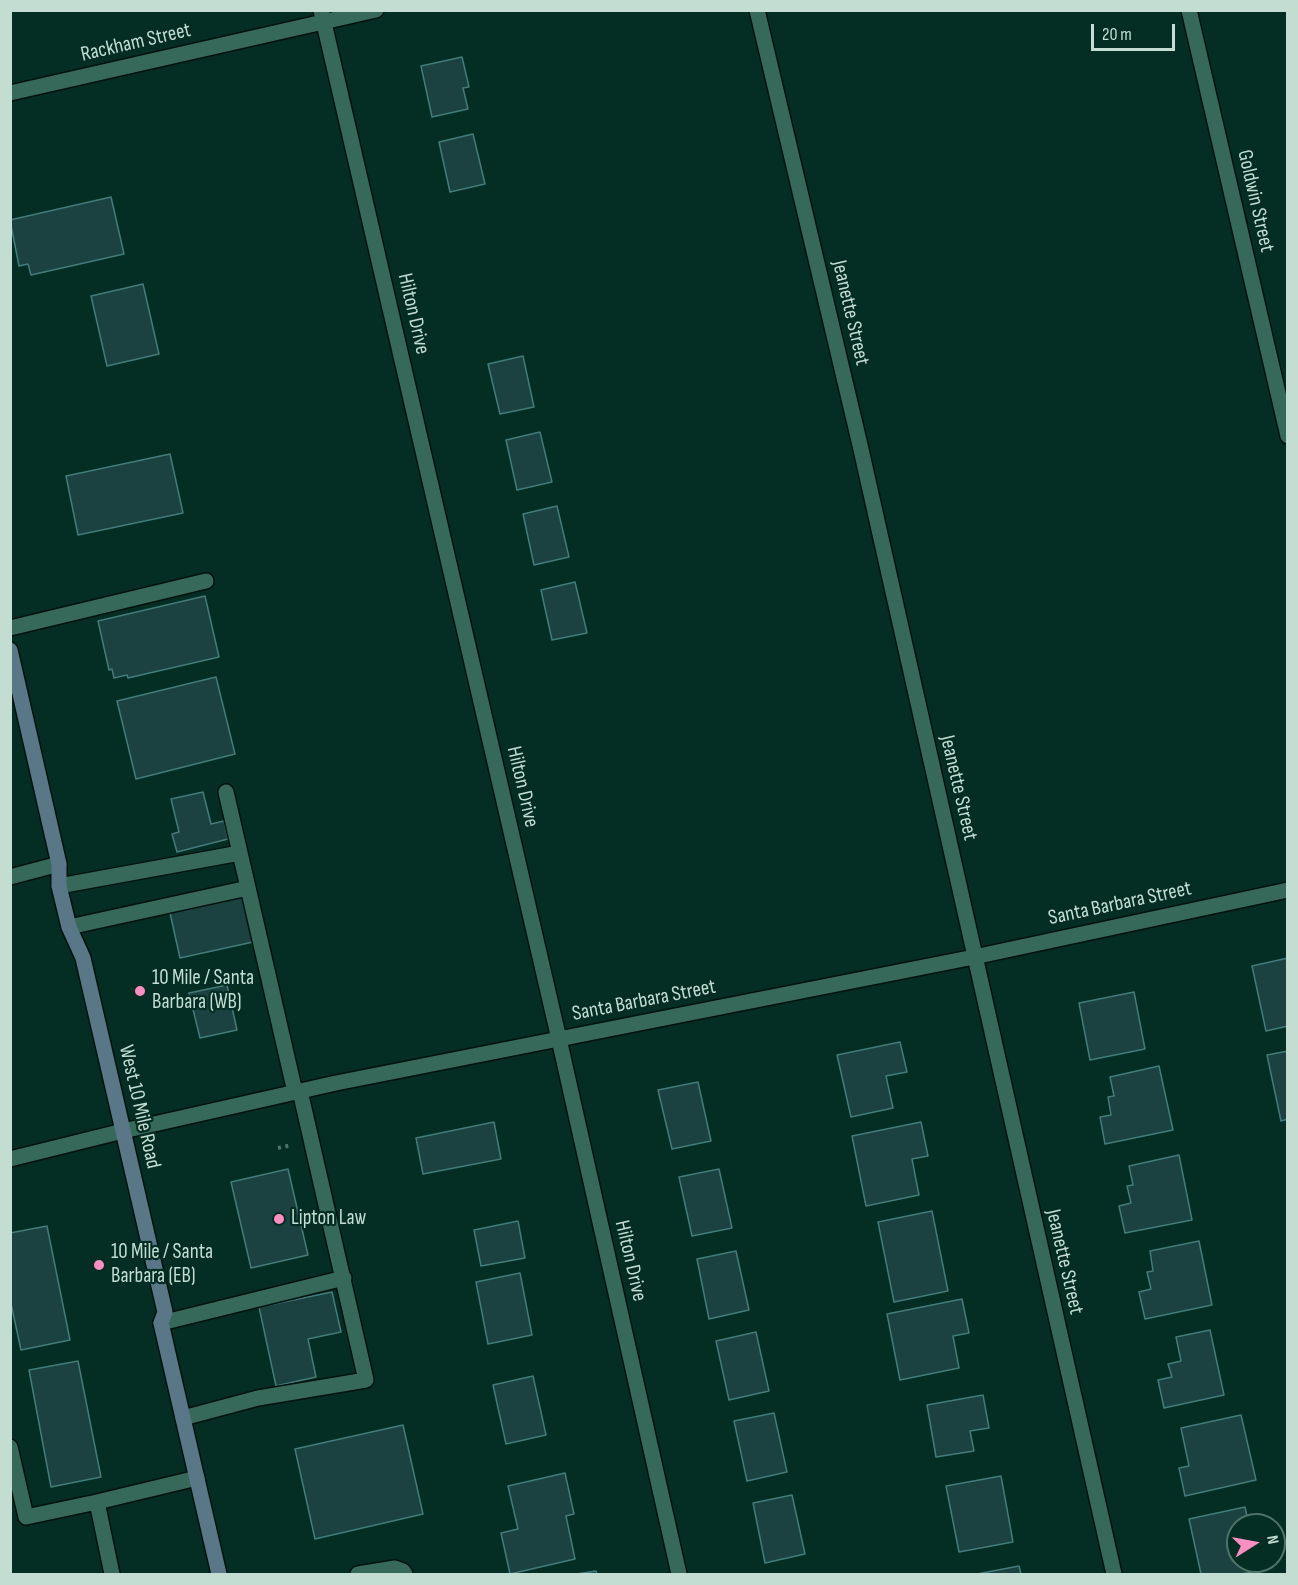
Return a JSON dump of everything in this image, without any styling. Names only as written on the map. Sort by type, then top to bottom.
[{"type":"main road","name":"West 10 Mile Road","points":[[10,650],[59,864],[59,886],[69,927],[82,958],[165,1312],[161,1323],[219,1575]]},
{"type":"street","name":"Rackham Street","points":[[10,93],[322,16],[376,10]]},
{"type":"street","name":"Jeanette Street","points":[[757,10],[862,456],[1114,1575]]},
{"type":"street","name":"Goldwin Street","points":[[1189,10],[1287,436]]},
{"type":"street","name":"Hilton Drive","points":[[322,16],[559,1039],[679,1575]]},
{"type":"street","points":[[10,628],[206,581]]},
{"type":"street","points":[[183,1418],[258,1398],[366,1380],[344,1278],[226,792]]},
{"type":"street","points":[[59,886],[240,853]]},
{"type":"street","points":[[10,877],[59,864]]},
{"type":"street","points":[[69,927],[248,888]]},
{"type":"street","name":"Santa Barbara Street","points":[[10,1159],[297,1092],[974,957],[1287,890]]},
{"type":"street","points":[[161,1323],[344,1278]]},
{"type":"street","points":[[10,1447],[26,1517],[197,1478]]},
{"type":"street","points":[[97,1502],[112,1575]]},
{"type":"street","points":[[358,1575],[395,1568],[404,1571],[405,1575]]},
{"type":"building","points":[[462,57],[469,87],[463,88],[468,109],[432,117],[421,66]]},
{"type":"building","points":[[473,134],[485,184],[450,192],[439,142]]},
{"type":"building","points":[[111,197],[124,254],[31,275],[28,264],[19,266],[10,220]]},
{"type":"building","points":[[143,284],[159,354],[107,366],[91,296]]},
{"type":"building","points":[[523,356],[534,407],[500,414],[488,364]]},
{"type":"building","points":[[540,432],[552,482],[517,490],[506,440]]},
{"type":"building","points":[[170,454],[183,513],[78,535],[66,476]]},
{"type":"building","points":[[557,506],[569,557],[534,565],[523,514]]},
{"type":"building","points":[[575,582],[587,633],[552,640],[541,590]]},
{"type":"building","points":[[205,596],[219,657],[128,678],[127,675],[114,678],[112,669],[109,670],[98,621]]},
{"type":"building","points":[[216,677],[235,754],[136,779],[117,701]]},
{"type":"building","points":[[203,792],[211,824],[224,821],[228,839],[177,852],[172,834],[179,832],[171,799]]},
{"type":"building","points":[[243,897],[253,942],[180,958],[170,913]]},
{"type":"building","points":[[1288,958],[1288,1026],[1266,1031],[1252,966]]},
{"type":"building","points":[[227,985],[237,1030],[200,1038],[189,993]]},
{"type":"building","points":[[1134,992],[1145,1049],[1090,1060],[1079,1003]]},
{"type":"building","points":[[900,1042],[907,1072],[886,1076],[893,1108],[851,1117],[837,1055]]},
{"type":"building","points":[[1288,1051],[1288,1119],[1281,1121],[1267,1055]]},
{"type":"building","points":[[1159,1066],[1173,1130],[1105,1144],[1100,1117],[1111,1115],[1108,1097],[1114,1096],[1110,1077]]},
{"type":"building","points":[[698,1082],[711,1141],[672,1149],[658,1090]]},
{"type":"building","points":[[494,1122],[501,1159],[423,1174],[416,1138]]},
{"type":"building","points":[[921,1122],[928,1156],[912,1159],[919,1195],[866,1206],[852,1136]]},
{"type":"building","points":[[1179,1155],[1192,1220],[1125,1233],[1119,1206],[1131,1203],[1127,1186],[1133,1185],[1129,1166]]},
{"type":"building","points":[[288,1169],[308,1255],[251,1268],[231,1182]]},
{"type":"building","points":[[719,1169],[732,1228],[692,1236],[679,1177]]},
{"type":"building","points":[[932,1211],[948,1291],[894,1302],[878,1222]]},
{"type":"building","points":[[518,1221],[525,1258],[481,1266],[474,1230]]},
{"type":"building","points":[[47,1226],[70,1340],[21,1350],[10,1299],[10,1233]]},
{"type":"building","points":[[1199,1241],[1212,1305],[1145,1319],[1139,1292],[1151,1289],[1147,1272],[1153,1271],[1150,1251]]},
{"type":"building","points":[[736,1251],[749,1310],[709,1319],[697,1259]]},
{"type":"building","points":[[520,1273],[532,1335],[488,1344],[476,1282]]},
{"type":"building","points":[[332,1292],[341,1332],[308,1339],[316,1377],[276,1386],[259,1307]]},
{"type":"building","points":[[962,1299],[969,1333],[953,1336],[959,1368],[900,1380],[887,1314]]},
{"type":"building","points":[[1210,1330],[1224,1395],[1164,1408],[1158,1380],[1172,1377],[1168,1364],[1181,1361],[1176,1337]]},
{"type":"building","points":[[756,1332],[769,1391],[729,1400],[716,1341]]},
{"type":"building","points":[[78,1361],[101,1477],[51,1487],[29,1370]]},
{"type":"building","points":[[533,1376],[546,1435],[506,1444],[493,1385]]},
{"type":"building","points":[[983,1395],[989,1428],[970,1431],[974,1451],[936,1457],[927,1405]]},
{"type":"building","points":[[774,1413],[787,1472],[747,1481],[734,1421]]},
{"type":"building","points":[[1241,1415],[1256,1480],[1185,1496],[1179,1468],[1189,1466],[1181,1428]]},
{"type":"building","points":[[403,1425],[423,1514],[315,1539],[295,1449]]},
{"type":"building","points":[[565,1473],[574,1514],[566,1516],[575,1559],[510,1574],[501,1533],[518,1529],[508,1486]]},
{"type":"building","points":[[1001,1476],[1013,1542],[959,1552],[946,1486]]},
{"type":"building","points":[[792,1495],[805,1554],[765,1563],[753,1503]]},
{"type":"building","points":[[1245,1507],[1246,1513],[1226,1513],[1226,1573],[1247,1573],[1201,1574],[1189,1519]]},
{"type":"building","points":[[1019,1566],[1021,1574],[977,1574]]},
{"type":"building","points":[[596,1571],[597,1574],[576,1574]]},
{"type":"place","name":"10 Mile / Santa Barbara (WB)","points":[[140,991]]},
{"type":"place","name":"Lipton Law","points":[[279,1219]]},
{"type":"place","name":"10 Mile / Santa Barbara (EB)","points":[[99,1265]]}]
